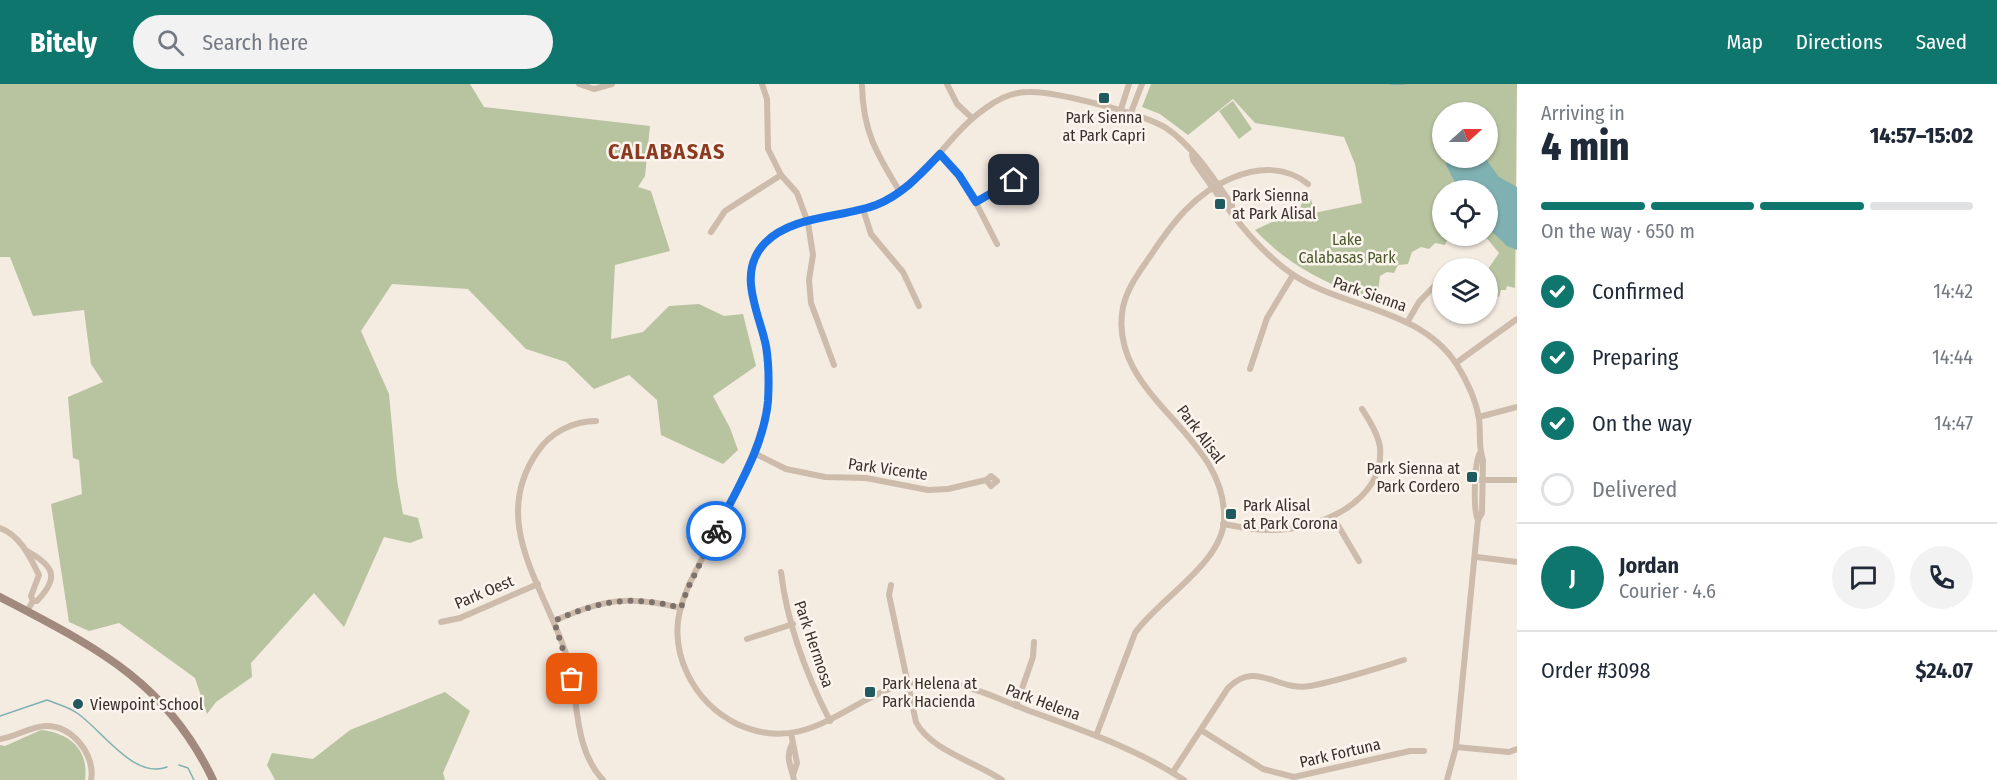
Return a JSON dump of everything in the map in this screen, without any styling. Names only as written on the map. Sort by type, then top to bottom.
[{"type":"main road","points":[[0,597],[113,660],[147,686],[184,729],[213,780]]},
{"type":"street","points":[[579,84],[594,89],[612,84]]},
{"type":"street","points":[[762,84],[767,99],[768,149],[782,175],[797,192],[808,223],[813,246],[809,280],[811,303],[834,365]]},
{"type":"street","points":[[947,84],[957,104],[972,118]]},
{"type":"street","points":[[1120,112],[1129,84]]},
{"type":"street","points":[[1130,114],[1142,84]]},
{"type":"street","points":[[862,86],[862,113],[869,138],[900,192]]},
{"type":"street","name":"Park Sienna","points":[[680,654],[678,639],[681,608],[687,590],[754,453],[763,428],[769,380],[766,347],[751,292],[752,265],[756,255],[772,237],[808,223],[863,209],[900,192],[940,154],[972,118],[996,101],[1013,93],[1049,93],[1130,114],[1165,128],[1192,155],[1193,160],[1250,236],[1293,275],[1342,300],[1408,321],[1427,334],[1456,363],[1473,397],[1479,417],[1480,453],[1477,459],[1480,480],[1475,515],[1478,520],[1476,557],[1456,747],[1447,780]]},
{"type":"street","points":[[940,154],[959,175],[976,202],[997,244]]},
{"type":"street","name":"Park Alisal","points":[[1096,736],[1135,633],[1145,620],[1204,563],[1215,547],[1223,524],[1224,504],[1212,468],[1135,372],[1125,352],[1121,332],[1123,306],[1131,285],[1174,220],[1215,187],[1243,174],[1269,170],[1298,176],[1308,184]]},
{"type":"street","points":[[711,232],[724,211],[782,175]]},
{"type":"street","points":[[976,202],[1014,180]]},
{"type":"street","points":[[863,209],[871,234],[903,272],[919,306]]},
{"type":"street","points":[[1250,369],[1267,318],[1293,275]]},
{"type":"street","points":[[1408,321],[1419,302],[1432,288]]},
{"type":"street","points":[[1456,363],[1517,319]]},
{"type":"street","points":[[1479,417],[1517,407]]},
{"type":"street","points":[[1223,524],[1260,530],[1277,530],[1333,517],[1347,508],[1362,495],[1377,468],[1380,447],[1362,409]]},
{"type":"street","points":[[596,421],[582,421],[563,429],[542,445],[526,471],[519,493],[517,526],[523,548],[568,661],[581,742],[586,757],[603,780]]},
{"type":"street","name":"Park Vicente","points":[[754,453],[786,469],[825,477],[859,477],[928,490],[948,489],[986,480]]},
{"type":"street","points":[[1480,480],[1517,480]]},
{"type":"street","points":[[1333,517],[1359,561]]},
{"type":"street","points":[[0,528],[12,534],[27,551],[39,574],[31,596],[33,601]]},
{"type":"street","points":[[27,551],[45,561],[52,573],[49,588],[37,601],[33,601],[27,611]]},
{"type":"street","points":[[1476,557],[1517,562]]},
{"type":"street","points":[[39,574],[52,573]]},
{"type":"street","name":"Park Hermosa","points":[[781,573],[784,594],[793,624],[830,722]]},
{"type":"street","name":"Park Oest","points":[[441,622],[460,618],[538,584]]},
{"type":"street","points":[[891,585],[889,595],[916,722],[922,734],[929,741],[982,767],[1002,780]]},
{"type":"street","points":[[554,621],[586,608],[626,599],[644,599],[681,608]]},
{"type":"street","points":[[747,639],[793,624]]},
{"type":"street","points":[[1016,706],[1033,657],[1034,642]]},
{"type":"street","name":"Park Helena","points":[[680,654],[687,673],[714,711],[748,729],[768,733],[791,733],[830,722],[891,688],[908,682],[948,682],[1145,756],[1184,780]]},
{"type":"street","points":[[1173,772],[1228,688],[1247,675],[1255,675],[1291,686],[1310,686],[1404,660]]},
{"type":"street","points":[[0,739],[43,726],[58,728],[82,745],[87,752],[92,768],[91,780]]},
{"type":"street","name":"Park Fortuna","points":[[1202,729],[1263,769],[1294,777],[1410,751],[1424,750]]},
{"type":"street","points":[[791,733],[796,759],[792,778]]},
{"type":"street","points":[[792,744],[788,760],[792,778]]},
{"type":"street","points":[[1456,747],[1509,752],[1517,749]]},
{"type":"street","points":[[788,760],[796,759]]},
{"type":"green space","points":[[0,84],[470,84],[484,107],[650,126],[645,176],[638,187],[651,191],[670,251],[615,265],[611,339],[643,332],[669,306],[699,304],[724,316],[743,314],[756,366],[713,396],[730,428],[738,450],[723,464],[661,435],[657,400],[629,375],[594,389],[566,362],[526,349],[468,289],[392,284],[361,331],[389,394],[397,480],[403,514],[418,518],[423,538],[410,543],[384,537],[344,627],[314,593],[251,663],[252,677],[216,702],[207,714],[195,678],[119,623],[89,631],[69,622],[51,504],[82,494],[79,460],[73,458],[68,397],[103,382],[91,364],[84,310],[33,316],[10,257],[0,257]]},
{"type":"green space","name":"Lake Calabasas Park","points":[[1151,84],[1517,84],[1515,288],[1507,286],[1506,290],[1501,290],[1498,297],[1498,258],[1496,258],[1499,253],[1493,246],[1498,246],[1498,180],[1432,180],[1432,246],[1429,249],[1421,247],[1412,252],[1408,264],[1398,265],[1394,273],[1387,272],[1380,276],[1378,292],[1372,300],[1324,280],[1295,264],[1255,230],[1272,222],[1298,216],[1303,199],[1311,199],[1314,213],[1362,203],[1355,164],[1344,137],[1255,123],[1233,99],[1188,135],[1160,114],[1142,107]]},
{"type":"green space","points":[[1233,101],[1252,129],[1239,139],[1219,111]]},
{"type":"green space","points":[[445,692],[470,711],[443,773],[445,780],[275,780],[267,765],[272,753],[313,759],[350,730]]},
{"type":"green space","points":[[41,730],[61,735],[75,745],[84,760],[85,780],[0,780],[0,745],[5,746]]},
{"type":"water","points":[[1448,168],[1492,168],[1499,177],[1517,187],[1517,250],[1507,246],[1498,237],[1498,180],[1454,180]]},
{"type":"waterway","points":[[1391,84],[1404,84]]},
{"type":"waterway","points":[[0,716],[47,700],[77,713],[131,760],[155,769],[167,767]]},
{"type":"waterway","points":[[179,765],[188,768],[194,780]]},
{"type":"way so far","points":[[572,679],[554,621],[586,608],[626,599],[644,599],[681,608],[687,590],[716,531]]},
{"type":"place","name":"Park Sienna at Park Capri","points":[[1104,98]]},
{"type":"place","name":"Park Sienna at Park Alisal","points":[[1220,204]]},
{"type":"place","name":"Park Sienna at Park Cordero","points":[[1472,477]]},
{"type":"place","name":"Park Alisal at Park Corona","points":[[1231,514]]},
{"type":"place","name":"Park Helena at Park Hacienda","points":[[870,692]]},
{"type":"place","name":"Viewpoint School","points":[[78,704]]},
{"type":"district","name":"CALABASAS","points":[[667,151]]},
{"type":"route","points":[[716,531],[754,453],[763,428],[768,402],[766,347],[751,292],[750,277],[756,255],[763,245],[783,230],[863,209],[889,199],[917,178],[940,154],[959,175],[976,202],[1014,180]]}]
